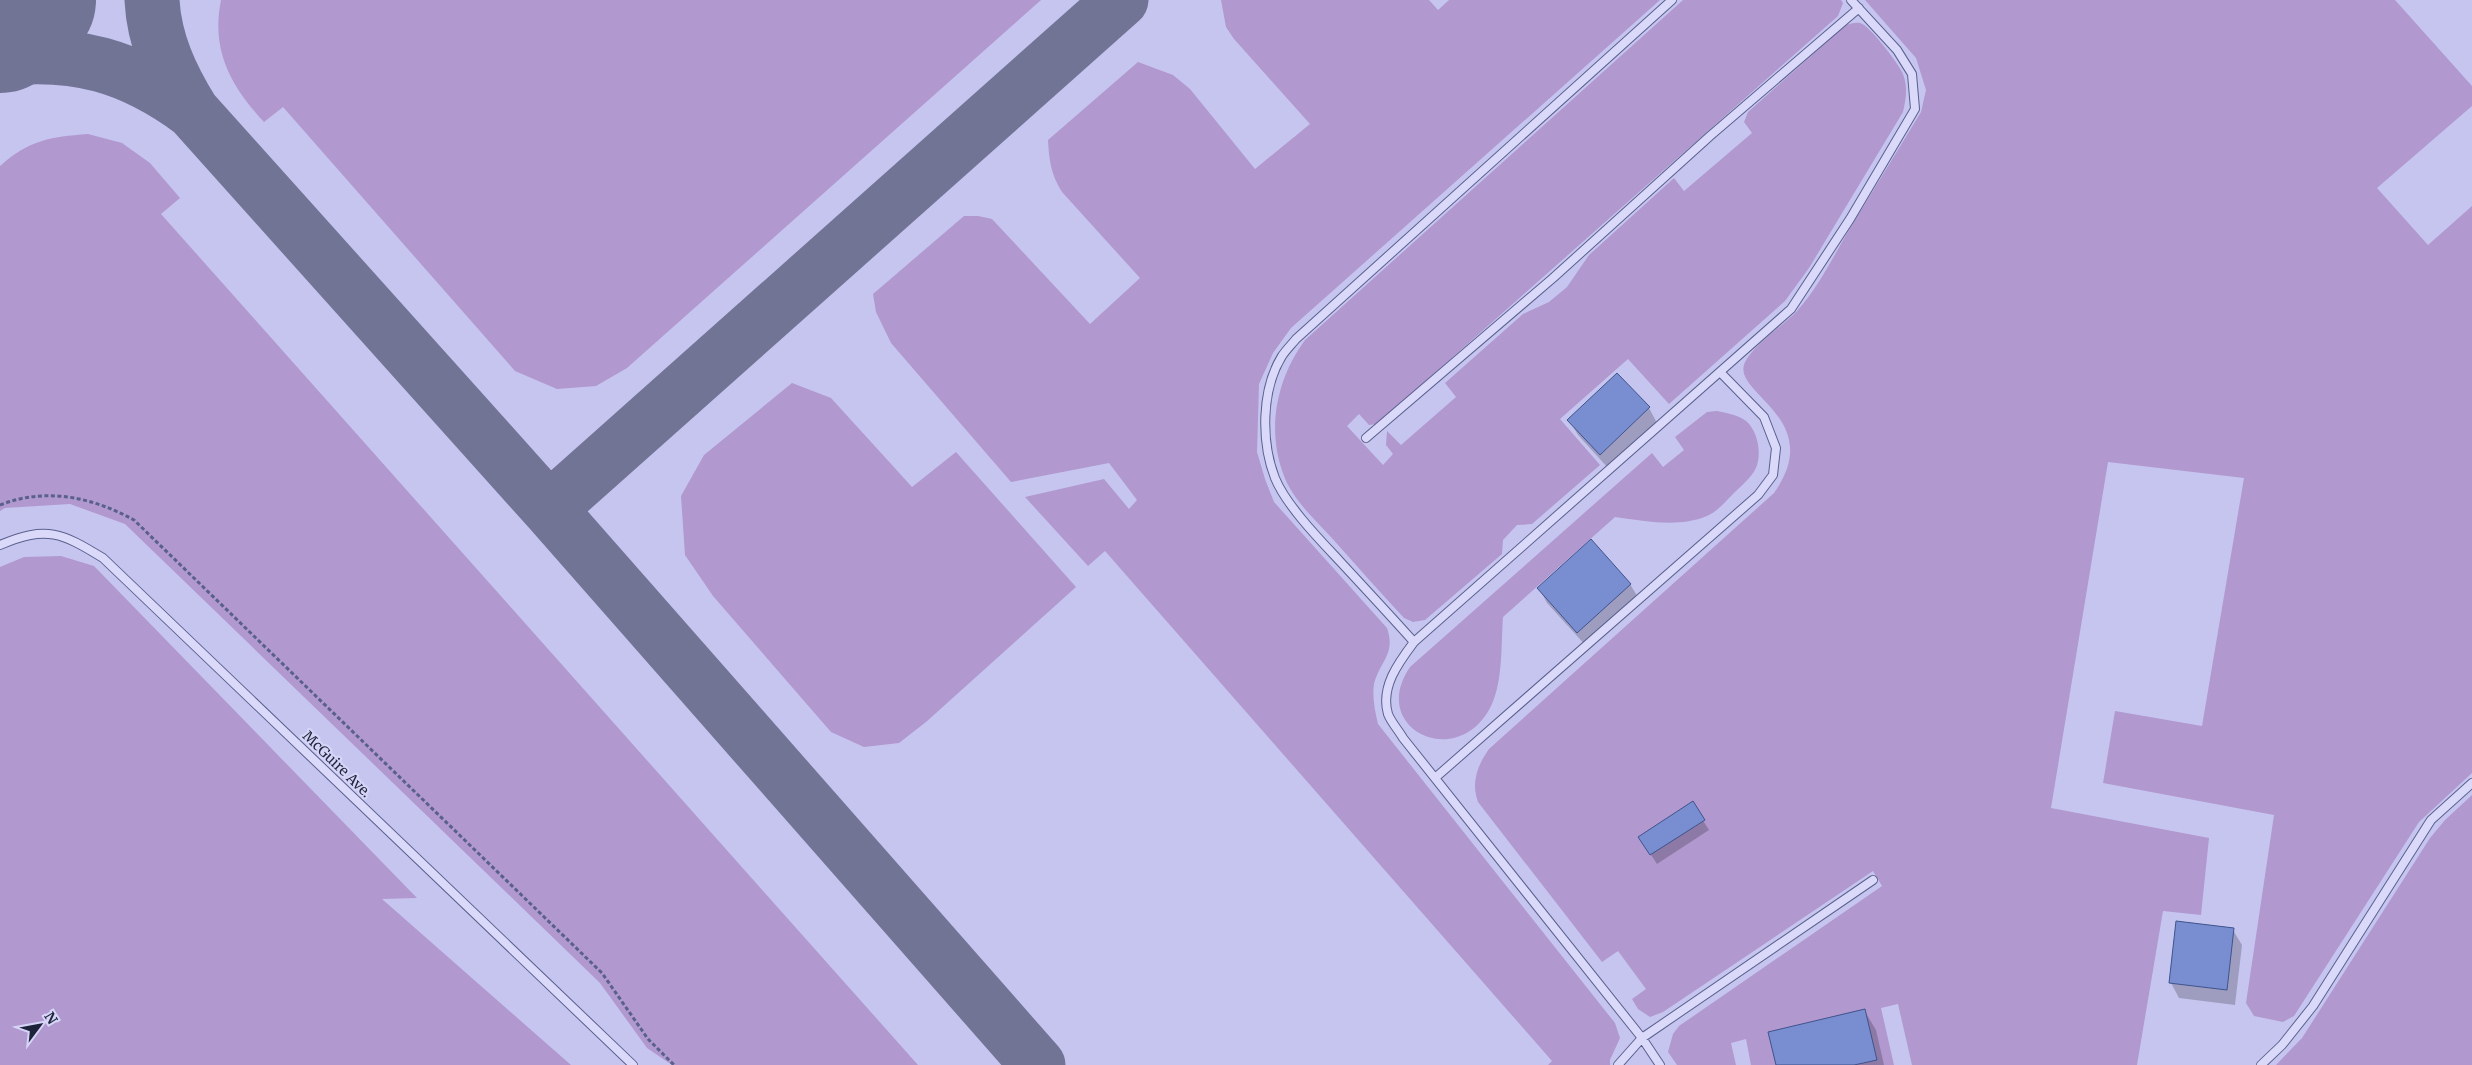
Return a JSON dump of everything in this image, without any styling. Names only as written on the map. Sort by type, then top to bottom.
[{"type":"lane","points":[[1414,642],[1304,522],[1275,479],[1268,451],[1267,399],[1281,357],[1296,339],[1672,0]]},
{"type":"lane","points":[[1660,1065],[1642,1038],[1403,738],[1388,714],[1388,692],[1395,668],[1414,642],[1791,309],[1850,219],[1915,108],[1912,74],[1897,50],[1851,0]]},
{"type":"lane","points":[[1366,438],[1553,278],[1710,136],[1858,8]]},
{"type":"lane","points":[[1436,778],[1758,495],[1773,475],[1776,448],[1764,417],[1720,372]]},
{"type":"lane","name":"McGuire Ave.","points":[[0,545],[38,533],[68,537],[103,558],[633,1065]]},
{"type":"lane","points":[[2261,1065],[2282,1045],[2313,1006],[2431,820],[2472,783]]},
{"type":"lane","points":[[1618,1065],[1642,1038],[1873,880]]},
{"type":"path","points":[[0,505],[14,500],[38,496],[74,496],[109,506],[134,520],[602,973],[648,1039],[674,1065]]},
{"type":"shaded area","points":[[221,0],[1041,0],[627,368],[596,386],[557,389],[515,371],[283,107],[264,122],[242,94],[226,66],[221,51],[219,35]]},
{"type":"shaded area","points":[[1221,0],[1429,0],[1438,10],[1449,0],[1660,0],[1291,328],[1273,353],[1259,384],[1257,452],[1274,502],[1387,628],[1390,644],[1373,689],[1378,724],[1615,1023],[1620,1038],[1610,1060],[1610,1065],[1548,1065],[1552,1061],[1105,551],[1088,566],[1025,497],[1104,479],[1129,509],[1137,500],[1109,463],[1011,482],[891,343],[876,312],[873,294],[964,216],[978,216],[992,219],[1090,324],[1140,278],[1062,192],[1055,180],[1051,167],[1048,140],[1138,62],[1173,75],[1190,89],[1255,169],[1310,124],[1234,39],[1226,27]]},
{"type":"shaded area","points":[[1683,0],[1841,0],[1843,3],[1838,16],[1377,424],[1369,425],[1359,414],[1347,426],[1383,465],[1393,454],[1386,445],[1387,431],[1401,445],[1456,397],[1445,383],[1523,314],[1549,302],[1567,287],[1589,255],[1674,178],[1684,191],[1752,133],[1744,122],[1748,112],[1846,25],[1858,23],[1868,28],[1896,63],[1903,74],[1906,84],[1903,112],[1809,268],[1785,301],[1669,404],[1628,359],[1560,419],[1600,465],[1532,524],[1517,525],[1503,540],[1502,554],[1425,620],[1413,622],[1404,618],[1312,517],[1287,483],[1280,465],[1275,427],[1276,409],[1286,373],[1305,340]]},
{"type":"shaded area","points":[[1865,0],[2395,0],[2472,86],[2472,106],[2377,188],[2428,245],[2472,206],[2472,773],[2419,822],[2294,1016],[2283,1022],[2254,1016],[2246,1003],[2274,815],[2103,783],[2115,711],[2202,726],[2244,478],[2108,462],[2051,808],[2209,838],[2201,915],[2163,911],[2137,1065],[1912,1065],[1898,1004],[1881,1008],[1894,1065],[1751,1065],[1746,1039],[1731,1043],[1736,1065],[1677,1065],[1668,1052],[1673,1034],[1679,1026],[1882,886],[1873,871],[1663,1012],[1650,1017],[1638,1009],[1632,999],[1646,989],[1618,951],[1602,962],[1478,802],[1475,788],[1476,775],[1489,749],[1774,493],[1787,468],[1790,446],[1785,428],[1775,412],[1752,387],[1745,376],[1744,365],[1753,351],[1797,311],[1817,284],[1921,112],[1926,90],[1916,58]]},
{"type":"shaded area","points":[[88,134],[122,143],[150,163],[180,198],[161,214],[918,1065],[672,1065],[647,1048],[600,983],[125,524],[70,504],[5,508],[0,511],[0,166],[21,150],[41,141]]},
{"type":"shaded area","points":[[792,383],[831,398],[912,487],[956,452],[1076,587],[926,722],[899,743],[864,747],[831,732],[713,596],[685,555],[681,496],[704,455]]},
{"type":"shaded area","points":[[1717,411],[1732,414],[1746,421],[1756,437],[1759,450],[1758,462],[1754,472],[1746,482],[1715,512],[1696,520],[1673,523],[1615,517],[1503,617],[1501,662],[1496,694],[1492,704],[1478,725],[1460,736],[1441,739],[1423,735],[1409,725],[1400,709],[1400,690],[1410,667],[1652,453],[1663,467],[1684,450],[1675,437],[1707,412]]},
{"type":"shaded area","points":[[61,556],[94,566],[417,898],[382,899],[571,1065],[0,1065],[0,567],[24,557]]},
{"type":"shaded area","points":[[2472,795],[2472,1065],[2276,1065],[2302,1038],[2430,838],[2445,820]]},
{"type":"building","points":[[1617,373],[1650,407],[1600,455],[1567,420]]},
{"type":"building","points":[[1591,539],[1631,584],[1577,633],[1537,588]]},
{"type":"building","points":[[1693,801],[1705,820],[1650,855],[1638,837]]},
{"type":"building","points":[[2176,921],[2234,928],[2227,990],[2169,983]]},
{"type":"building","points":[[1865,1009],[1877,1060],[1854,1065],[1776,1065],[1768,1032]]},
{"type":"taxiway","points":[[152,0],[156,30],[165,58],[177,85],[192,111],[549,509],[1038,1065]]},
{"type":"taxiway","points":[[549,509],[1121,0]]},
{"type":"taxiway","points":[[0,59],[53,57],[101,65],[124,72],[147,83],[192,111]]},
{"type":"runway","points":[[0,24],[27,0]]}]
